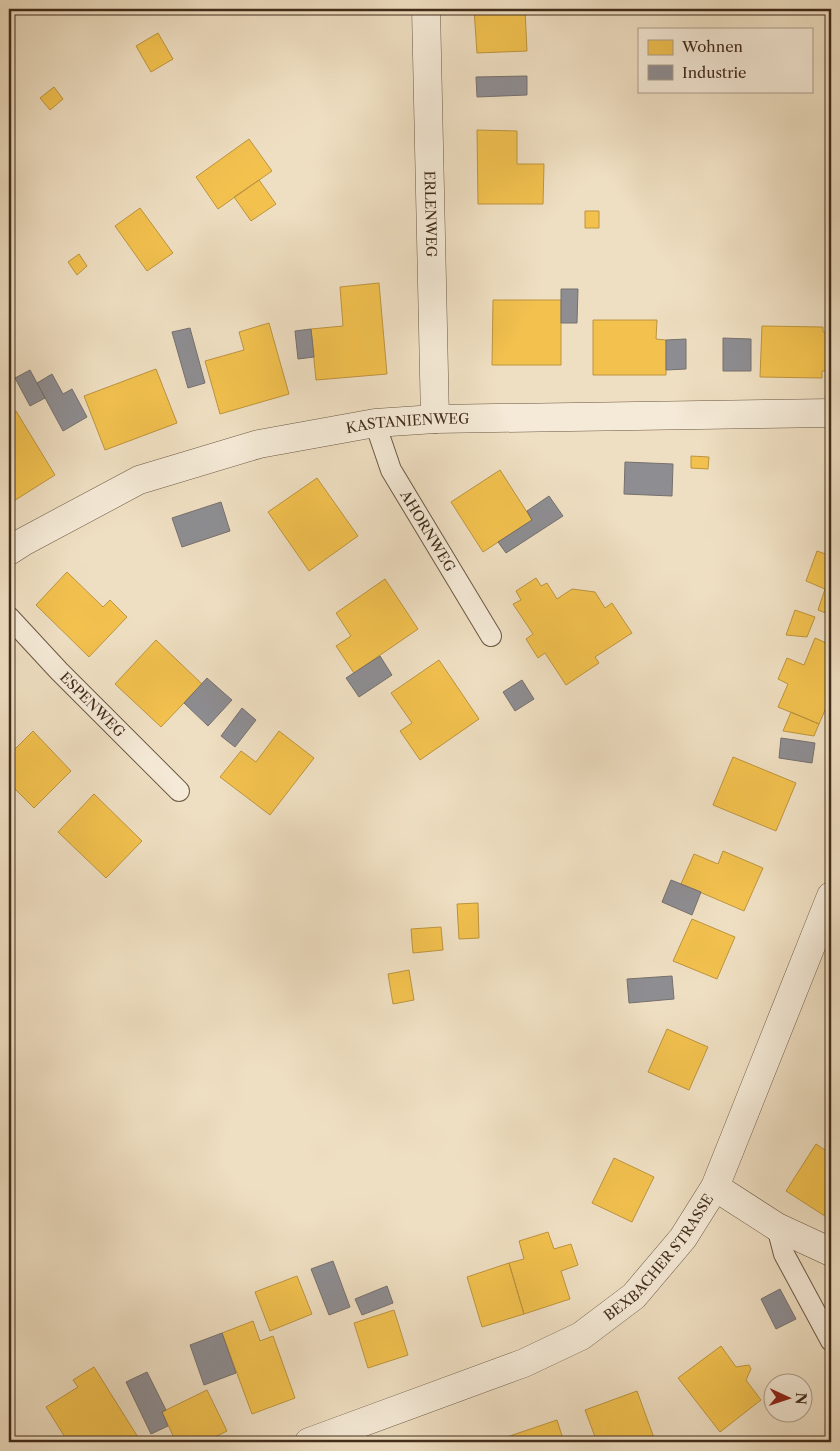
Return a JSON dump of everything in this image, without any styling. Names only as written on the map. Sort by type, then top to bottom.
[{"type":"street","name":"ERLENWEG","points":[[426,9],[435,419]]},
{"type":"street","name":"KASTANIENWEG","points":[[9,551],[139,480],[259,444],[375,423],[435,419],[831,413]]},
{"type":"street","name":"BEXBACHER STRASSE","points":[[309,1442],[524,1363],[581,1336],[634,1296],[683,1238],[715,1187],[831,896]]},
{"type":"street","points":[[715,1187],[777,1227],[831,1252]]},
{"type":"lane","name":"AHORNWEG","points":[[375,423],[390,470],[491,636]]},
{"type":"lane","name":"ESPENWEG","points":[[9,617],[179,791]]},
{"type":"lane","points":[[777,1227],[784,1254],[831,1341]]},
{"type":"building: Wohnen","points":[[474,9],[533,9],[525,10],[527,51],[477,53]]},
{"type":"building: Wohnen","points":[[158,33],[173,59],[151,72],[136,46]]},
{"type":"building: Wohnen","points":[[54,87],[63,99],[50,110],[40,98]]},
{"type":"building: Wohnen","points":[[477,130],[517,131],[517,164],[544,164],[543,204],[478,204]]},
{"type":"building: Wohnen","points":[[249,139],[272,171],[218,209],[196,177]]},
{"type":"building: Wohnen","points":[[259,180],[276,204],[251,221],[234,197]]},
{"type":"building: Wohnen","points":[[140,208],[173,253],[147,271],[115,226]]},
{"type":"building: Wohnen","points":[[585,211],[599,211],[599,228],[585,228]]},
{"type":"building: Wohnen","points":[[79,254],[87,266],[77,275],[68,262]]},
{"type":"building: Wohnen","points":[[379,283],[387,374],[316,380],[311,329],[343,326],[340,287]]},
{"type":"building: Wohnen","points":[[493,300],[561,300],[561,365],[492,365]]},
{"type":"building: Wohnen","points":[[593,320],[657,320],[656,339],[666,340],[666,375],[593,375]]},
{"type":"building: Wohnen","points":[[269,323],[289,394],[220,414],[205,361],[244,350],[239,332]]},
{"type":"building: Wohnen","points":[[762,326],[823,327],[823,332],[831,333],[831,371],[822,371],[822,378],[760,377]]},
{"type":"building: Wohnen","points":[[156,369],[177,423],[105,450],[84,396]]},
{"type":"building: Wohnen","points":[[16,411],[55,475],[9,504],[9,416]]},
{"type":"building: Wohnen","points":[[691,456],[709,457],[708,469],[691,468]]},
{"type":"building: Wohnen","points":[[500,470],[532,520],[483,552],[451,502]]},
{"type":"building: Wohnen","points":[[317,478],[358,536],[309,571],[268,512]]},
{"type":"building: Wohnen","points":[[831,495],[831,516],[825,514]]},
{"type":"building: Wohnen","points":[[817,551],[831,556],[831,615],[818,610],[825,589],[806,581]]},
{"type":"building: Wohnen","points":[[67,572],[103,607],[110,600],[127,617],[89,657],[36,605]]},
{"type":"building: Wohnen","points":[[536,578],[541,586],[547,583],[557,599],[572,589],[595,592],[605,608],[612,603],[632,633],[595,657],[599,663],[566,685],[545,653],[538,658],[526,639],[533,634],[513,604],[521,600],[516,591]]},
{"type":"building: Wohnen","points":[[385,579],[418,629],[354,673],[336,646],[351,636],[336,613]]},
{"type":"building: Wohnen","points":[[795,610],[815,617],[807,637],[786,635]]},
{"type":"building: Wohnen","points":[[815,638],[831,645],[831,696],[819,724],[778,707],[788,684],[778,679],[787,658],[804,665]]},
{"type":"building: Wohnen","points":[[156,640],[202,684],[161,727],[115,684]]},
{"type":"building: Wohnen","points":[[439,660],[479,719],[420,760],[400,731],[412,723],[391,693]]},
{"type":"building: Wohnen","points":[[791,712],[819,724],[814,736],[783,731]]},
{"type":"building: Wohnen","points":[[33,731],[71,771],[34,808],[9,783],[9,755]]},
{"type":"building: Wohnen","points":[[279,731],[314,758],[270,815],[220,777],[241,751],[256,762]]},
{"type":"building: Wohnen","points":[[733,757],[796,783],[776,831],[713,805]]},
{"type":"building: Wohnen","points":[[94,794],[142,841],[106,878],[58,832]]},
{"type":"building: Wohnen","points":[[723,851],[763,868],[744,911],[681,884],[694,854],[718,864]]},
{"type":"building: Wohnen","points":[[478,903],[479,938],[459,939],[457,904]]},
{"type":"building: Wohnen","points":[[692,919],[735,937],[717,979],[673,961]]},
{"type":"building: Wohnen","points":[[441,927],[443,950],[413,953],[411,929]]},
{"type":"building: Wohnen","points":[[409,970],[414,1000],[393,1004],[388,974]]},
{"type":"building: Wohnen","points":[[667,1029],[708,1047],[689,1090],[648,1072]]},
{"type":"building: Wohnen","points":[[816,1144],[831,1154],[831,1220],[786,1191]]},
{"type":"building: Wohnen","points":[[614,1158],[654,1177],[632,1222],[592,1203]]},
{"type":"building: Wohnen","points":[[548,1232],[554,1249],[571,1244],[578,1265],[561,1271],[570,1299],[524,1314],[509,1263],[524,1259],[519,1241]]},
{"type":"building: Wohnen","points":[[509,1263],[524,1314],[482,1327],[467,1277]]},
{"type":"building: Wohnen","points":[[297,1276],[312,1314],[270,1331],[255,1292]]},
{"type":"building: Wohnen","points":[[394,1310],[408,1355],[368,1368],[354,1323]]},
{"type":"building: Wohnen","points":[[253,1321],[260,1341],[273,1336],[295,1398],[252,1414],[222,1333]]},
{"type":"building: Wohnen","points":[[721,1346],[736,1367],[749,1365],[751,1369],[746,1380],[761,1400],[720,1432],[678,1378]]},
{"type":"building: Wohnen","points":[[94,1367],[141,1442],[68,1442],[46,1407],[78,1387],[73,1380]]},
{"type":"building: Wohnen","points":[[207,1390],[227,1431],[205,1442],[176,1442],[162,1412]]},
{"type":"building: Wohnen","points":[[637,1391],[654,1438],[643,1442],[597,1442],[585,1410]]},
{"type":"building: Wohnen","points":[[557,1420],[564,1442],[492,1442]]},
{"type":"building: Industrie","points":[[527,76],[527,95],[477,97],[476,77]]},
{"type":"building: Industrie","points":[[561,289],[578,289],[577,323],[561,323]]},
{"type":"building: Industrie","points":[[190,328],[205,383],[188,388],[172,332]]},
{"type":"building: Industrie","points":[[311,329],[314,357],[298,359],[295,331]]},
{"type":"building: Industrie","points":[[723,338],[751,339],[751,371],[723,371]]},
{"type":"building: Industrie","points":[[686,339],[686,369],[666,370],[666,340]]},
{"type":"building: Industrie","points":[[30,370],[45,398],[30,406],[15,378]]},
{"type":"building: Industrie","points":[[52,374],[63,394],[72,389],[87,417],[63,431],[37,383]]},
{"type":"building: Industrie","points":[[625,462],[673,464],[672,496],[624,494]]},
{"type":"building: Industrie","points":[[549,496],[563,516],[506,553],[498,542],[532,520],[527,511]]},
{"type":"building: Industrie","points":[[221,502],[230,531],[182,547],[172,518]]},
{"type":"building: Industrie","points":[[380,656],[392,675],[359,697],[346,678]]},
{"type":"building: Industrie","points":[[207,678],[232,700],[208,726],[184,703]]},
{"type":"building: Industrie","points":[[522,680],[534,699],[515,711],[503,692]]},
{"type":"building: Industrie","points":[[242,708],[256,720],[235,747],[221,736]]},
{"type":"building: Industrie","points":[[781,738],[815,743],[812,763],[779,758]]},
{"type":"building: Industrie","points":[[671,880],[701,892],[692,915],[662,902]]},
{"type":"building: Industrie","points":[[672,976],[674,999],[629,1003],[627,979]]},
{"type":"building: Industrie","points":[[333,1261],[350,1307],[329,1315],[311,1269]]},
{"type":"building: Industrie","points":[[387,1286],[393,1303],[362,1315],[355,1299]]},
{"type":"building: Industrie","points":[[780,1289],[796,1319],[776,1329],[761,1299]]},
{"type":"building: Industrie","points":[[222,1333],[236,1373],[204,1385],[190,1345]]},
{"type":"building: Industrie","points":[[147,1372],[166,1410],[162,1412],[168,1426],[151,1434],[126,1382]]}]
